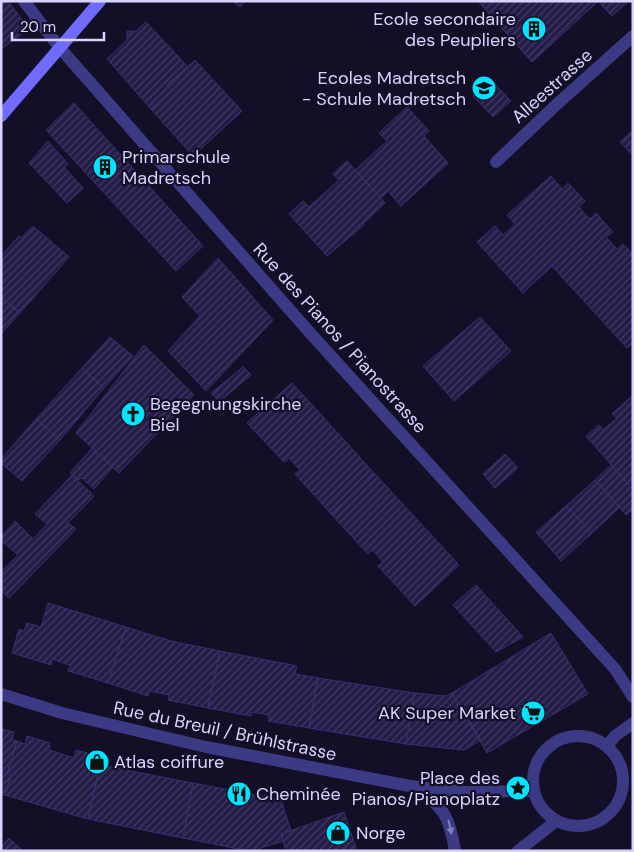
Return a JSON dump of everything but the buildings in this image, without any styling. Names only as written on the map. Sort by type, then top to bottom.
[{"type":"main road","points":[[1,116],[100,1]]},
{"type":"street","name":"Rue des Pianos / Pianostrasse","points":[[24,1],[60,48],[311,334],[615,669],[633,697]]},
{"type":"street","name":"Alleestrasse","points":[[496,162],[633,36]]},
{"type":"street","name":"Rue du Breuil / Brühlstrasse","points":[[1,694],[62,713],[171,739],[259,758],[410,786],[464,792],[533,791]]},
{"type":"street","points":[[607,746],[615,736],[633,722]]},
{"type":"street","points":[[581,736],[595,739],[607,746],[620,765],[628,790],[612,810],[592,824],[568,825],[556,821],[546,813],[533,791],[532,777],[536,763],[543,751],[554,742],[567,737],[581,736]]},
{"type":"street","points":[[410,786],[434,800],[449,820],[455,851]]},
{"type":"street","points":[[518,851],[556,821]]},
{"type":"place","name":"Ecole secondaire des Peupliers","points":[[534,29]]},
{"type":"place","name":"Ecoles Madretsch - Schule Madretsch","points":[[484,88]]},
{"type":"place","name":"Primarschule Madretsch","points":[[105,167]]},
{"type":"place","name":"Begegnungskirche Biel","points":[[133,414]]},
{"type":"place","name":"AK Super Market","points":[[533,713]]},
{"type":"place","name":"Atlas coiffure","points":[[97,762]]},
{"type":"place","name":"Place des Pianos/Pianoplatz","points":[[518,788]]},
{"type":"place","name":"Cheminée","points":[[239,794]]},
{"type":"place","name":"Norge","points":[[338,833]]}]
